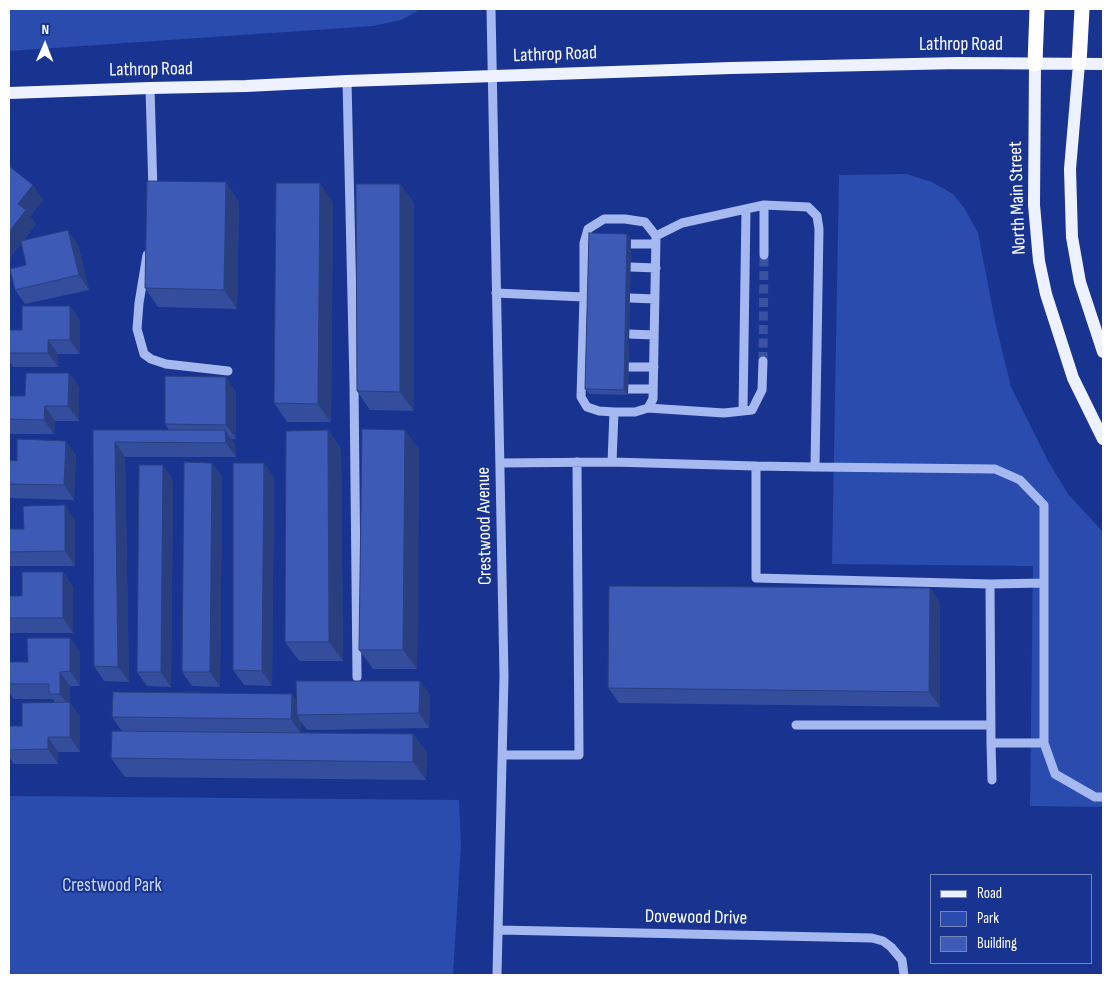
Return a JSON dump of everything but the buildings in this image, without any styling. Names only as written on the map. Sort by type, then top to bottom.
[{"type":"highway","points":[[1035,64],[1037,9]]},
{"type":"highway","points":[[1079,64],[1082,9]]},
{"type":"main road","name":"Lathrop Road","points":[[9,93],[939,63],[1103,64]]},
{"type":"main road","name":"North Main Street","points":[[1035,64],[1034,205],[1038,261],[1046,294],[1073,378],[1103,439]]},
{"type":"main road","points":[[1079,64],[1070,169],[1072,237],[1080,282],[1103,352]]},
{"type":"street","name":"Crestwood Avenue","points":[[491,9],[504,676],[497,975]]},
{"type":"street","points":[[347,81],[354,385],[357,676]]},
{"type":"street","points":[[150,88],[153,197]]},
{"type":"street","points":[[764,205],[764,255]]},
{"type":"street","points":[[630,244],[656,240],[682,223],[764,205],[808,207],[817,216],[819,229],[815,467]]},
{"type":"street","points":[[743,411],[746,209]]},
{"type":"street","points":[[648,408],[653,399],[656,240],[645,222],[625,219],[604,219],[588,230],[586,366],[585,388],[582,397],[587,407],[599,411],[614,412],[635,412],[648,408],[724,413],[752,410],[762,390],[763,361]]},
{"type":"street","points":[[149,243],[139,303],[137,329],[144,354],[166,364],[228,371]]},
{"type":"street","points":[[630,267],[656,268]]},
{"type":"street","points":[[496,293],[588,297]]},
{"type":"street","points":[[630,298],[655,299]]},
{"type":"street","points":[[629,334],[654,335]]},
{"type":"street","points":[[628,367],[654,367]]},
{"type":"street","points":[[628,389],[653,389]]},
{"type":"street","points":[[612,462],[614,412]]},
{"type":"street","points":[[503,755],[579,755],[577,462]]},
{"type":"street","points":[[500,463],[612,462],[995,469],[1020,480],[1044,504],[1044,743],[1055,774],[1095,796],[1103,797]]},
{"type":"street","points":[[756,466],[756,578],[990,584],[1044,583]]},
{"type":"street","points":[[990,584],[992,780]]},
{"type":"street","points":[[796,725],[991,725]]},
{"type":"street","points":[[992,743],[1044,743]]},
{"type":"street","name":"Dovewood Drive","points":[[499,930],[872,938],[882,941],[891,947],[902,960],[904,975]]},
{"type":"green space","points":[[9,9],[421,9],[401,20],[373,26],[9,51]]},
{"type":"green space","points":[[906,174],[932,182],[953,194],[965,209],[978,233],[995,321],[1011,387],[1048,461],[1068,494],[1103,532],[1103,807],[1030,806],[1033,566],[832,564],[839,175]]},
{"type":"green space","name":"Crestwood Park","points":[[9,796],[459,800],[461,845],[453,975],[9,975]]},
{"type":"tunnel","points":[[763,361],[764,255]]}]
